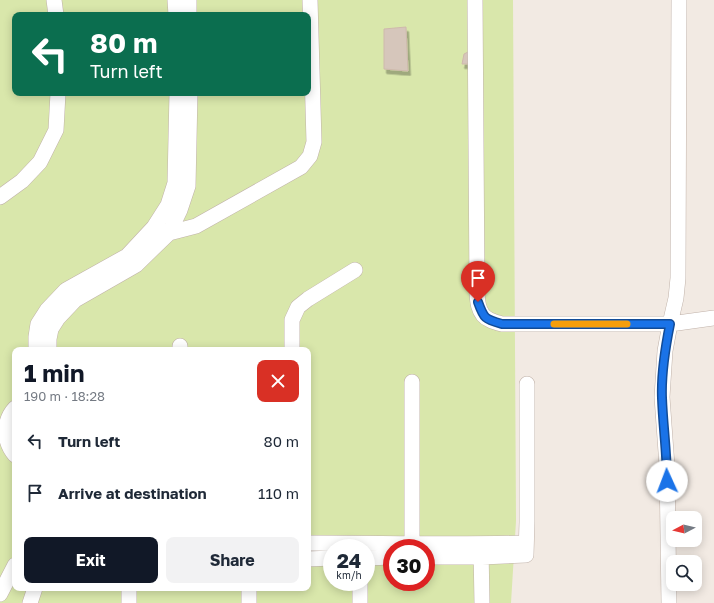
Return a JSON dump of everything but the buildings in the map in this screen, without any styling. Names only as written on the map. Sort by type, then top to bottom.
[{"type":"street","points":[[54,0],[56,12]]},
{"type":"street","points":[[175,0],[176,12]]},
{"type":"street","points":[[189,0],[189,12]]},
{"type":"street","points":[[310,0],[310,12]]},
{"type":"street","points":[[475,0],[477,287],[478,302],[482,314],[488,320],[502,324],[670,324],[714,318]]},
{"type":"street","points":[[669,603],[667,466],[662,397],[663,367],[676,298],[678,278],[679,0]]},
{"type":"street","points":[[93,282],[136,265],[169,233],[196,226],[301,167],[310,156],[314,142],[311,36]]},
{"type":"street","points":[[0,197],[22,181],[40,162],[56,130],[58,96]]},
{"type":"street","points":[[42,344],[58,318],[93,282],[128,256],[154,227],[174,208],[188,186],[182,161],[177,96]]},
{"type":"street","points":[[182,161],[190,96]]},
{"type":"street","points":[[169,233],[174,208]]},
{"type":"street","points":[[154,227],[169,233]]},
{"type":"street","points":[[292,347],[292,320],[298,307],[308,299],[355,270]]},
{"type":"street","points":[[411,539],[412,382]]},
{"type":"street","points":[[435,547],[481,550],[526,555],[527,384]]},
{"type":"street","points":[[9,410],[9,417],[3,431],[12,451]]},
{"type":"street","points":[[311,544],[323,544]]},
{"type":"street","points":[[435,556],[481,550]]},
{"type":"street","points":[[481,550],[482,603]]},
{"type":"street","points":[[311,559],[323,558]]},
{"type":"street","points":[[0,594],[12,571]]},
{"type":"street","points":[[30,603],[34,591]]},
{"type":"street","points":[[129,591],[129,603]]},
{"type":"street","points":[[249,591],[249,603]]},
{"type":"street","points":[[360,591],[360,603]]},
{"type":"green space","points":[[0,0],[513,0],[516,521],[511,603],[0,603]]},
{"type":"slow traffic","points":[[554,324],[627,324]]},
{"type":"route","points":[[478,302],[482,314],[488,320],[502,324],[670,324],[663,367],[662,397],[667,481]]}]
